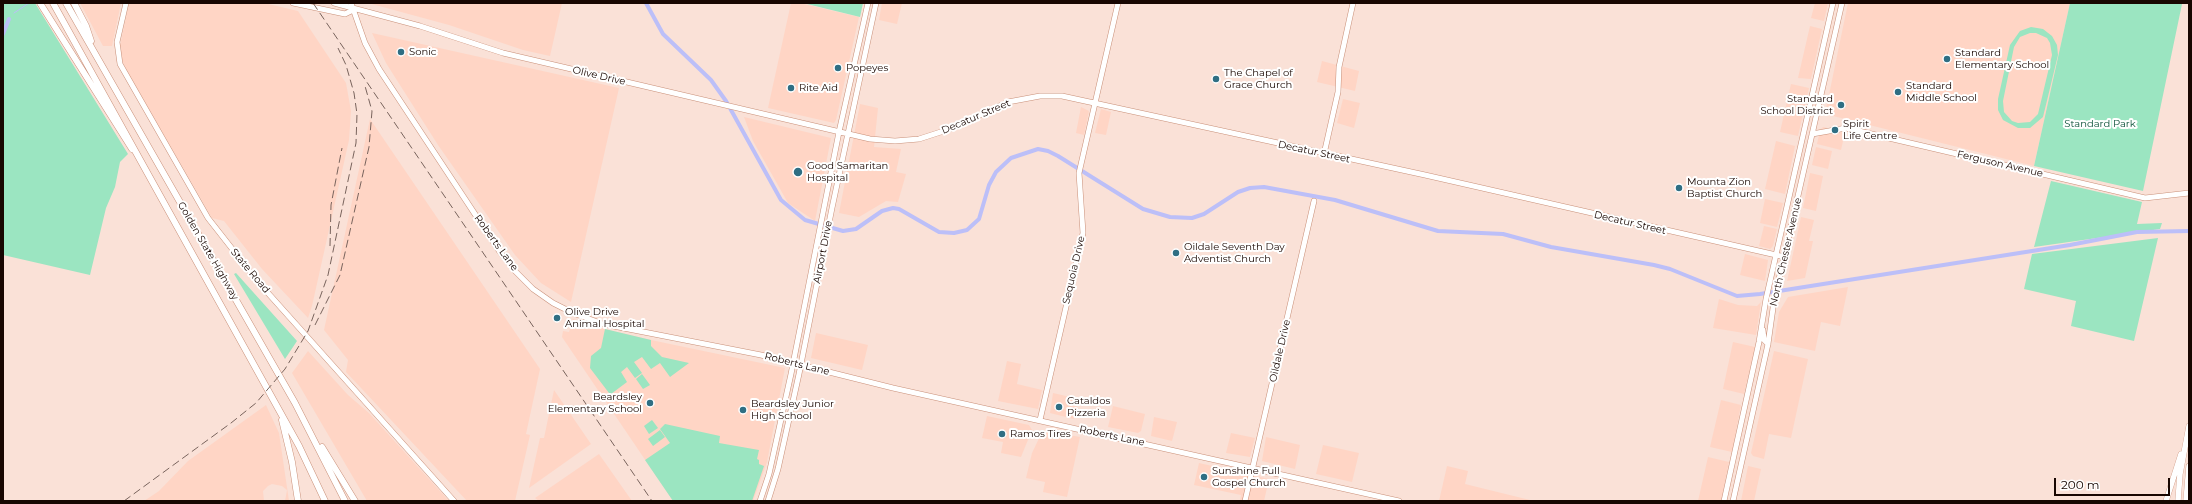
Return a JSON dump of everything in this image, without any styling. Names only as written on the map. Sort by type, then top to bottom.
[{"type":"highway","points":[[40,3],[127,144],[140,158]]},
{"type":"highway","name":"Golden State Highway","points":[[53,3],[299,446],[325,501]]},
{"type":"highway","name":"Golden State Highway","points":[[66,3],[295,403],[345,501]]},
{"type":"highway","points":[[74,3],[86,26],[94,50]]},
{"type":"highway","points":[[295,403],[355,501]]},
{"type":"highway","points":[[280,413],[292,462],[298,501]]},
{"type":"main road","name":"State Road","points":[[126,3],[117,42],[120,64],[208,218],[259,283],[454,501]]},
{"type":"main road","name":"Olive Drive","points":[[292,3],[345,14],[353,10]]},
{"type":"main road","name":"Olive Drive","points":[[334,3],[353,10],[420,26],[498,51],[847,134]]},
{"type":"main road","name":"Roberts Lane","points":[[351,3],[365,43],[379,69],[500,252],[515,272],[533,288],[564,309],[598,323],[761,355],[801,366],[1399,501]]},
{"type":"main road","name":"Airport Drive","points":[[760,501],[769,474],[793,364],[839,132],[868,3]]},
{"type":"main road","name":"Airport Drive","points":[[768,501],[778,469],[801,366],[828,223],[876,3]]},
{"type":"main road","name":"Sequoia Drive","points":[[1040,420],[1083,233],[1079,173],[1118,3]]},
{"type":"main road","points":[[1324,154],[1338,92],[1339,67],[1353,3]]},
{"type":"main road","name":"North Chester Avenue","points":[[1726,501],[1726,493],[1759,342],[1766,299],[1833,3]]},
{"type":"main road","name":"North Chester Avenue","points":[[1733,501],[1768,344],[1774,301],[1842,3]]},
{"type":"main road","name":"Decatur Street","points":[[847,134],[883,141],[919,139],[950,129],[999,105],[1028,98],[1062,96],[1785,257]]},
{"type":"main road","name":"Ferguson Avenue","points":[[1812,134],[1846,128],[2145,198],[2160,198],[2189,194]]},
{"type":"main road","points":[[1791,191],[1791,205],[1795,211]]},
{"type":"main road","name":"Oildale Drive","points":[[1245,501],[1314,201]]},
{"type":"main road","points":[[1762,325],[1764,340],[1768,344]]},
{"type":"main road","points":[[1759,342],[1763,346],[1764,361]]},
{"type":"main road","points":[[2178,501],[2189,426]]},
{"type":"main road","points":[[2166,501],[2186,440]]},
{"type":"main road","points":[[2186,501],[2189,466]]},
{"type":"shaded area","points":[[80,3],[121,3],[112,46],[103,46]]},
{"type":"shaded area","points":[[129,3],[264,3],[298,11],[346,83],[351,111],[349,140],[312,306],[308,318],[262,269],[224,221],[212,218],[127,71],[122,60],[120,46]]},
{"type":"shaded area","points":[[368,3],[562,3],[550,56],[523,50],[449,25]]},
{"type":"shaded area","points":[[791,3],[800,3],[859,17],[836,120],[834,123],[768,108]]},
{"type":"shaded area","points":[[882,3],[902,3],[897,24],[879,20]]},
{"type":"shaded area","points":[[1815,3],[1828,3],[1824,21],[1811,18]]},
{"type":"shaded area","name":"Standard Elementary School","points":[[1848,3],[2070,3],[2034,166],[1825,114]]},
{"type":"shaded area","points":[[1810,26],[1822,29],[1811,79],[1798,78]]},
{"type":"shaded area","points":[[372,33],[619,88],[571,302],[541,283],[515,255],[438,145],[386,63]]},
{"type":"shaded area","points":[[1322,61],[1359,71],[1355,91],[1317,82]]},
{"type":"shaded area","points":[[1791,84],[1809,88],[1798,136],[1780,132]]},
{"type":"shaded area","points":[[1343,99],[1360,103],[1354,128],[1337,123]]},
{"type":"shaded area","points":[[860,104],[878,108],[874,147],[901,149],[896,172],[906,174],[898,202],[886,201],[859,217],[839,213]]},
{"type":"shaded area","points":[[1081,107],[1089,111],[1084,135],[1076,133]]},
{"type":"shaded area","points":[[1101,109],[1111,112],[1106,135],[1095,133]]},
{"type":"shaded area","name":"Good Samaritan Hospital","points":[[744,117],[831,138],[815,221],[788,203],[753,141]]},
{"type":"shaded area","points":[[370,119],[540,369],[526,434],[530,435],[515,501],[467,501],[346,372],[348,360],[324,330]]},
{"type":"shaded area","points":[[1823,127],[1845,132],[1841,150],[1817,144],[1820,130]]},
{"type":"shaded area","points":[[1776,141],[1795,146],[1785,194],[1765,189]]},
{"type":"shaded area","points":[[1816,147],[1832,151],[1828,169],[1812,165]]},
{"type":"shaded area","points":[[1810,173],[1823,176],[1816,211],[1803,208]]},
{"type":"shaded area","points":[[1765,199],[1783,203],[1777,227],[1760,223]]},
{"type":"shaded area","points":[[1801,217],[1814,220],[1809,241],[1813,241],[1805,278],[1787,281]]},
{"type":"shaded area","points":[[1764,226],[1777,229],[1773,246],[1770,249],[1759,246]]},
{"type":"shaded area","points":[[1745,254],[1768,260],[1765,281],[1740,275]]},
{"type":"shaded area","points":[[1848,287],[1840,326],[1821,322],[1815,351],[1774,342],[1779,312],[1788,297]]},
{"type":"shaded area","points":[[1719,299],[1738,305],[1757,306],[1761,302],[1756,335],[1713,328]]},
{"type":"shaded area","points":[[573,319],[605,329],[651,340],[785,368],[767,462],[753,501],[673,501],[562,337],[563,331],[569,332]]},
{"type":"shaded area","points":[[816,333],[868,345],[862,370],[811,358]]},
{"type":"shaded area","points":[[1733,342],[1755,347],[1744,394],[1723,389]]},
{"type":"shaded area","points":[[308,351],[348,395],[369,413],[449,501],[367,501],[292,373]]},
{"type":"shaded area","points":[[1774,351],[1808,359],[1791,438],[1769,434],[1764,459],[1753,456],[1751,453]]},
{"type":"shaded area","points":[[1007,361],[1021,364],[1017,384],[1042,390],[1038,409],[998,401]]},
{"type":"shaded area","points":[[554,390],[591,444],[529,488],[540,438],[544,438]]},
{"type":"shaded area","points":[[1053,393],[1079,399],[1074,419],[1050,413]]},
{"type":"shaded area","points":[[1721,400],[1741,405],[1732,452],[1710,447]]},
{"type":"shaded area","points":[[266,405],[279,433],[289,501],[285,501],[287,490],[282,486],[272,484],[263,491],[264,501],[144,501],[159,491],[188,461]]},
{"type":"shaded area","points":[[1113,406],[1145,414],[1141,431],[1138,433],[1108,427]]},
{"type":"shaded area","points":[[987,416],[1029,425],[1032,430],[1021,457],[1001,453],[1003,442],[982,438]]},
{"type":"shaded area","points":[[1154,417],[1177,422],[1172,441],[1151,436]]},
{"type":"shaded area","points":[[1043,430],[1080,437],[1067,497],[1043,492],[1045,482],[1026,478],[1032,453]]},
{"type":"shaded area","points":[[1231,433],[1255,438],[1250,457],[1226,453]]},
{"type":"shaded area","points":[[1266,437],[1300,445],[1295,469],[1262,461]]},
{"type":"shaded area","points":[[1323,445],[1359,453],[1352,482],[1316,474]]},
{"type":"shaded area","points":[[599,454],[632,501],[539,501],[535,498]]},
{"type":"shaded area","points":[[1708,457],[1729,462],[1721,501],[1698,501]]},
{"type":"shaded area","points":[[1199,463],[1269,479],[1264,501],[1240,501],[1241,495],[1194,485]]},
{"type":"shaded area","points":[[1447,466],[1468,471],[1465,484],[1534,501],[1439,501]]},
{"type":"shaded area","points":[[1748,466],[1761,469],[1754,501],[1741,501]]},
{"type":"green space","points":[[3,3],[35,3],[128,154],[120,162],[115,187],[106,208],[90,275],[3,255]]},
{"type":"green space","points":[[803,3],[863,3],[860,17]]},
{"type":"green space","name":"Standard Park","points":[[2070,3],[2182,4],[2143,191],[2034,166]]},
{"type":"green space","points":[[2031,27],[2043,29],[2052,36],[2057,45],[2058,55],[2043,117],[2030,128],[2018,128],[2003,120],[1998,110],[1998,99],[2010,45],[2020,31]],"holes":[[[2030,33],[2036,33],[2047,38],[2050,43],[2052,55],[2038,114],[2030,122],[2018,123],[2012,121],[2004,112],[2003,101],[2014,47],[2020,37]]]},
{"type":"green space","points":[[2051,181],[2142,202],[2137,224],[2162,223],[2160,229],[2034,247]]},
{"type":"green space","points":[[2158,238],[2134,341],[2071,326],[2076,301],[2024,289],[2032,254]]},
{"type":"green space","points":[[236,273],[297,341],[285,359],[234,274]]},
{"type":"green space","points":[[605,329],[651,340],[651,346],[662,357],[689,363],[670,377],[660,363],[651,369],[642,357],[634,362],[642,373],[635,378],[627,367],[621,372],[627,382],[611,394],[590,368],[591,356],[601,348]]},
{"type":"green space","points":[[642,374],[650,385],[643,389],[636,379]]},
{"type":"green space","points":[[652,420],[658,428],[649,434],[644,426]]},
{"type":"green space","points":[[665,424],[720,436],[719,443],[759,450],[757,459],[759,460],[759,464],[764,466],[752,501],[673,501],[645,460],[670,443],[660,429]]},
{"type":"green space","points":[[660,430],[665,437],[653,446],[648,439]]},
{"type":"waterway","points":[[14,13],[29,3]]},
{"type":"waterway","points":[[646,3],[663,34],[711,80],[726,101],[781,200],[805,220],[843,231],[856,229],[882,211],[893,208],[899,209],[939,232],[954,233],[967,230],[979,219],[989,185],[996,172],[1011,158],[1038,149],[1048,151],[1058,156],[1143,209],[1170,217],[1192,218],[1204,214],[1238,192],[1250,188],[1264,187],[1335,200],[1438,231],[1503,234],[1551,247],[1654,265],[1670,269],[1737,296],[1760,294],[2070,245],[2137,232],[2189,231]]},
{"type":"waterway","points":[[3,34],[9,19]]},
{"type":"railway","points":[[313,3],[652,501]]},
{"type":"railway","points":[[124,501],[256,403],[285,369],[308,331],[328,275],[356,143],[357,114],[354,93],[346,65],[338,48]]},
{"type":"railway","points":[[315,325],[340,275],[369,147],[372,111],[365,86]]},
{"type":"railway","points":[[330,246],[331,205],[342,148]]},
{"type":"place","name":"Sonic","points":[[401,52]]},
{"type":"place","name":"Standard Elementary School","points":[[1947,59]]},
{"type":"place","name":"Popeyes","points":[[838,68]]},
{"type":"place","name":"The Chapel of Grace Church","points":[[1216,79]]},
{"type":"place","name":"Rite Aid","points":[[791,88]]},
{"type":"place","name":"Standard Middle School","points":[[1898,92]]},
{"type":"place","name":"Standard School District","points":[[1841,105]]},
{"type":"place","name":"Spirit Life Centre","points":[[1835,130]]},
{"type":"place","name":"Good Samaritan Hospital","points":[[798,172]]},
{"type":"place","name":"Mounta Zion Baptist Church","points":[[1679,188]]},
{"type":"place","name":"Oildale Seventh Day Adventist Church","points":[[1176,253]]},
{"type":"place","name":"Olive Drive Animal Hospital","points":[[557,318]]},
{"type":"place","name":"Beardsley Elementary School","points":[[650,403]]},
{"type":"place","name":"Cataldos Pizzeria","points":[[1059,407]]},
{"type":"place","name":"Beardsley Junior High School","points":[[743,410]]},
{"type":"place","name":"Ramos Tires","points":[[1002,434]]},
{"type":"place","name":"Sunshine Full Gospel Church","points":[[1204,477]]}]
